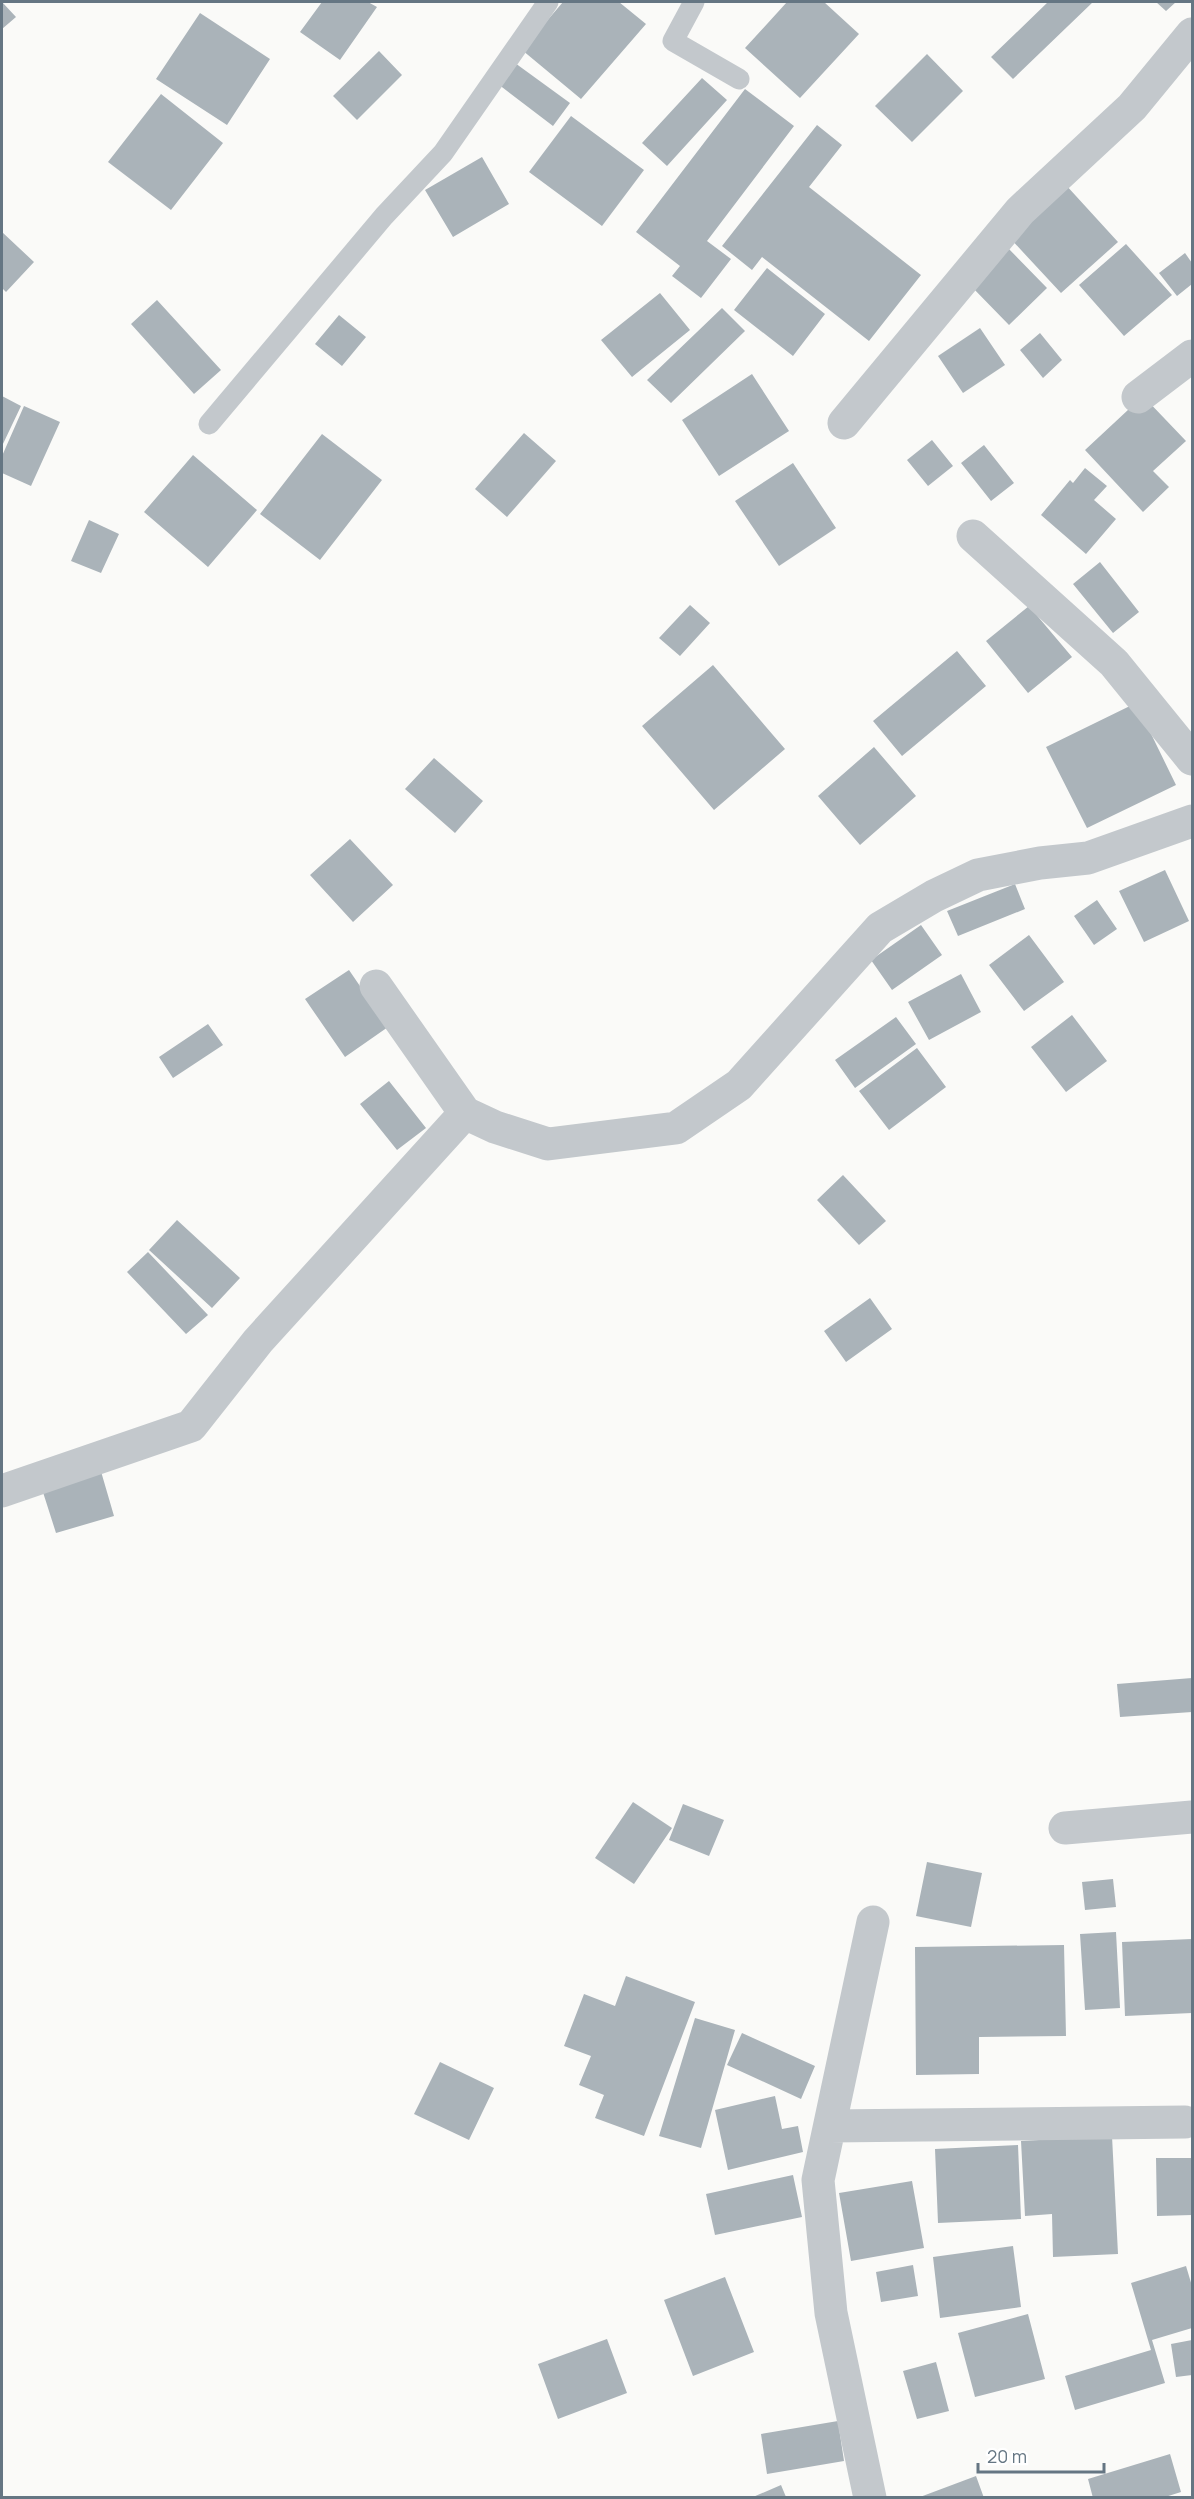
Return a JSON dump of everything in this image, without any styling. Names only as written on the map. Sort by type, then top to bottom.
[{"type":"street","points":[[844,423],[1020,211],[1132,107],[1192,34]]},
{"type":"street","points":[[1138,397],[1192,356]]},
{"type":"street","points":[[974,536],[1114,663],[1192,759]]},
{"type":"street","points":[[376,986],[465,1113],[495,1127],[548,1144],[676,1128],[739,1085],[880,928],[978,875],[1040,862],[1088,858],[1192,821]]},
{"type":"street","points":[[2,1491],[191,1426],[258,1341],[465,1113]]},
{"type":"street","points":[[1065,1828],[1192,1817]]},
{"type":"street","points":[[870,2498],[831,2313],[818,2180],[873,1922]]},
{"type":"street","points":[[830,2126],[1185,2122]]},
{"type":"lane","points":[[209,424],[384,216],[443,153],[548,2]]},
{"type":"lane","points":[[694,2],[673,41],[739,79]]},
{"type":"building","points":[[2,2],[16,17],[2,29]]},
{"type":"building","points":[[322,2],[368,2],[377,7],[340,60],[300,32]]},
{"type":"building","points":[[563,2],[619,2],[646,24],[581,99],[522,50]]},
{"type":"building","points":[[787,2],[824,2],[859,34],[800,98],[745,48]]},
{"type":"building","points":[[1048,2],[1093,2],[1013,79],[991,57]]},
{"type":"building","points":[[1156,2],[1176,2],[1166,11]]},
{"type":"building","points":[[200,13],[270,59],[227,125],[156,79]]},
{"type":"building","points":[[379,51],[402,75],[357,120],[333,96]]},
{"type":"building","points":[[927,54],[963,91],[912,142],[875,106]]},
{"type":"building","points":[[515,63],[570,103],[553,126],[498,84]]},
{"type":"building","points":[[702,78],[727,100],[667,166],[642,143]]},
{"type":"building","points":[[745,89],[794,126],[707,241],[731,259],[701,298],[672,276],[680,266],[636,232]]},
{"type":"building","points":[[161,94],[223,143],[171,210],[108,162]]},
{"type":"building","points":[[571,116],[644,170],[602,226],[529,172]]},
{"type":"building","points":[[817,125],[842,145],[809,187],[921,275],[869,341],[762,257],[752,270],[722,246]]},
{"type":"building","points":[[482,157],[509,204],[453,237],[425,190]]},
{"type":"building","points":[[1065,184],[1118,242],[1061,293],[1008,236]]},
{"type":"building","points":[[2,232],[34,262],[6,292],[2,288]]},
{"type":"building","points":[[1126,244],[1172,295],[1124,336],[1079,285]]},
{"type":"building","points":[[1008,248],[1047,288],[1009,325],[970,285]]},
{"type":"building","points":[[1185,253],[1192,263],[1192,284],[1177,296],[1159,273]]},
{"type":"building","points":[[767,268],[825,314],[793,356],[734,310]]},
{"type":"building","points":[[660,293],[690,330],[632,377],[601,340]]},
{"type":"building","points":[[157,300],[221,370],[194,394],[131,324]]},
{"type":"building","points":[[722,308],[745,331],[671,403],[647,380]]},
{"type":"building","points":[[339,315],[366,337],[342,366],[315,344]]},
{"type":"building","points":[[980,328],[1005,365],[963,393],[938,356]]},
{"type":"building","points":[[1040,333],[1062,360],[1043,378],[1020,350]]},
{"type":"building","points":[[752,374],[789,431],[719,476],[682,420]]},
{"type":"building","points":[[2,396],[21,406],[2,446]]},
{"type":"building","points":[[1143,396],[1186,441],[1153,471],[1169,487],[1143,512],[1085,450]]},
{"type":"building","points":[[24,406],[60,422],[31,486],[2,473],[2,456]]},
{"type":"building","points":[[524,433],[556,461],[507,517],[475,489]]},
{"type":"building","points":[[322,434],[382,480],[320,560],[260,514]]},
{"type":"building","points":[[932,440],[953,466],[928,486],[907,460]]},
{"type":"building","points":[[984,445],[1014,483],[991,501],[961,463]]},
{"type":"building","points":[[193,455],[257,510],[208,567],[144,512]]},
{"type":"building","points":[[793,463],[836,528],[779,566],[735,501]]},
{"type":"building","points":[[1085,468],[1107,486],[1094,500],[1116,519],[1086,554],[1041,515],[1070,480],[1073,483]]},
{"type":"building","points":[[89,520],[119,534],[101,573],[71,561]]},
{"type":"building","points":[[1100,562],[1139,612],[1113,633],[1073,584]]},
{"type":"building","points":[[690,605],[710,623],[680,656],[659,638]]},
{"type":"building","points":[[1029,606],[1072,657],[1028,693],[986,641]]},
{"type":"building","points":[[957,651],[986,686],[902,756],[873,721]]},
{"type":"building","points":[[713,665],[785,749],[714,810],[642,726]]},
{"type":"building","points":[[1136,703],[1176,785],[1087,828],[1046,747]]},
{"type":"building","points":[[874,747],[916,796],[860,845],[818,796]]},
{"type":"building","points":[[434,758],[483,801],[455,833],[405,789]]},
{"type":"building","points":[[350,839],[393,885],[353,922],[310,875]]},
{"type":"building","points":[[1165,870],[1189,921],[1144,942],[1119,891]]},
{"type":"building","points":[[1015,884],[1025,909],[958,936],[947,911]]},
{"type":"building","points":[[1097,900],[1117,929],[1094,945],[1074,916]]},
{"type":"building","points":[[921,925],[942,955],[892,990],[871,960]]},
{"type":"building","points":[[1029,935],[1064,982],[1024,1011],[989,965]]},
{"type":"building","points":[[349,970],[388,1027],[345,1057],[305,999]]},
{"type":"building","points":[[961,974],[981,1012],[929,1040],[908,1002]]},
{"type":"building","points":[[1072,1015],[1107,1061],[1066,1092],[1031,1047]]},
{"type":"building","points":[[896,1017],[916,1044],[855,1088],[835,1060]]},
{"type":"building","points":[[208,1024],[223,1045],[173,1078],[159,1057]]},
{"type":"building","points":[[917,1048],[946,1087],[889,1130],[859,1091]]},
{"type":"building","points":[[389,1081],[426,1128],[397,1150],[360,1104]]},
{"type":"building","points":[[843,1175],[886,1221],[859,1245],[817,1200]]},
{"type":"building","points":[[177,1220],[240,1278],[212,1308],[149,1250]]},
{"type":"building","points":[[148,1252],[208,1315],[186,1334],[127,1272]]},
{"type":"building","points":[[870,1298],[892,1329],[846,1362],[824,1331]]},
{"type":"building","points":[[100,1468],[114,1516],[56,1533],[41,1486]]},
{"type":"building","points":[[1192,1678],[1192,1712],[1120,1717],[1117,1684]]},
{"type":"building","points":[[633,1802],[672,1828],[634,1884],[595,1858]]},
{"type":"building","points":[[683,1804],[724,1820],[709,1856],[669,1840]]},
{"type":"building","points":[[927,1862],[982,1873],[971,1927],[916,1916]]},
{"type":"building","points":[[1113,1879],[1116,1907],[1085,1910],[1082,1882]]},
{"type":"building","points":[[1116,1932],[1120,2008],[1085,2010],[1080,1934]]},
{"type":"building","points":[[1192,1939],[1192,2013],[1125,2016],[1122,1942]]},
{"type":"building","points":[[1064,1945],[1066,2036],[979,2037],[979,2074],[916,2075],[915,1947]]},
{"type":"building","points":[[626,1976],[695,2002],[644,2136],[595,2118],[604,2095],[579,2085],[591,2056],[564,2046],[584,1994],[615,2006]]},
{"type":"building","points":[[695,2018],[735,2030],[701,2148],[659,2136]]},
{"type":"building","points":[[742,2033],[815,2066],[801,2099],[727,2065]]},
{"type":"building","points":[[440,2062],[494,2088],[469,2140],[414,2114]]},
{"type":"building","points":[[775,2096],[782,2129],[798,2126],[803,2152],[728,2170],[715,2110]]},
{"type":"building","points":[[1112,2136],[1118,2254],[1053,2257],[1052,2214],[1025,2216],[1021,2141]]},
{"type":"building","points":[[1018,2145],[1021,2219],[938,2223],[935,2149]]},
{"type":"building","points":[[1156,2158],[1192,2158],[1192,2215],[1157,2216]]},
{"type":"building","points":[[793,2175],[802,2217],[715,2235],[706,2194]]},
{"type":"building","points":[[912,2181],[924,2248],[851,2261],[839,2193]]},
{"type":"building","points":[[1013,2246],[1021,2307],[940,2318],[933,2257]]},
{"type":"building","points":[[913,2265],[918,2296],[881,2302],[876,2272]]},
{"type":"building","points":[[1186,2266],[1192,2286],[1192,2328],[1152,2340],[1165,2383],[1075,2410],[1065,2376],[1151,2350],[1131,2283]]},
{"type":"building","points":[[725,2277],[754,2352],[693,2376],[664,2300]]},
{"type":"building","points":[[1028,2314],[1045,2379],[975,2397],[958,2333]]},
{"type":"building","points":[[607,2339],[627,2393],[558,2419],[538,2364]]},
{"type":"building","points":[[1192,2340],[1192,2375],[1176,2377],[1171,2344]]},
{"type":"building","points":[[936,2362],[949,2411],[917,2419],[903,2371]]},
{"type":"building","points":[[838,2421],[844,2461],[767,2474],[761,2434]]},
{"type":"building","points":[[1170,2454],[1181,2492],[1162,2498],[1093,2498],[1088,2479]]},
{"type":"building","points":[[976,2476],[984,2498],[920,2498],[920,2497]]},
{"type":"building","points":[[781,2485],[786,2497],[753,2497]]}]
